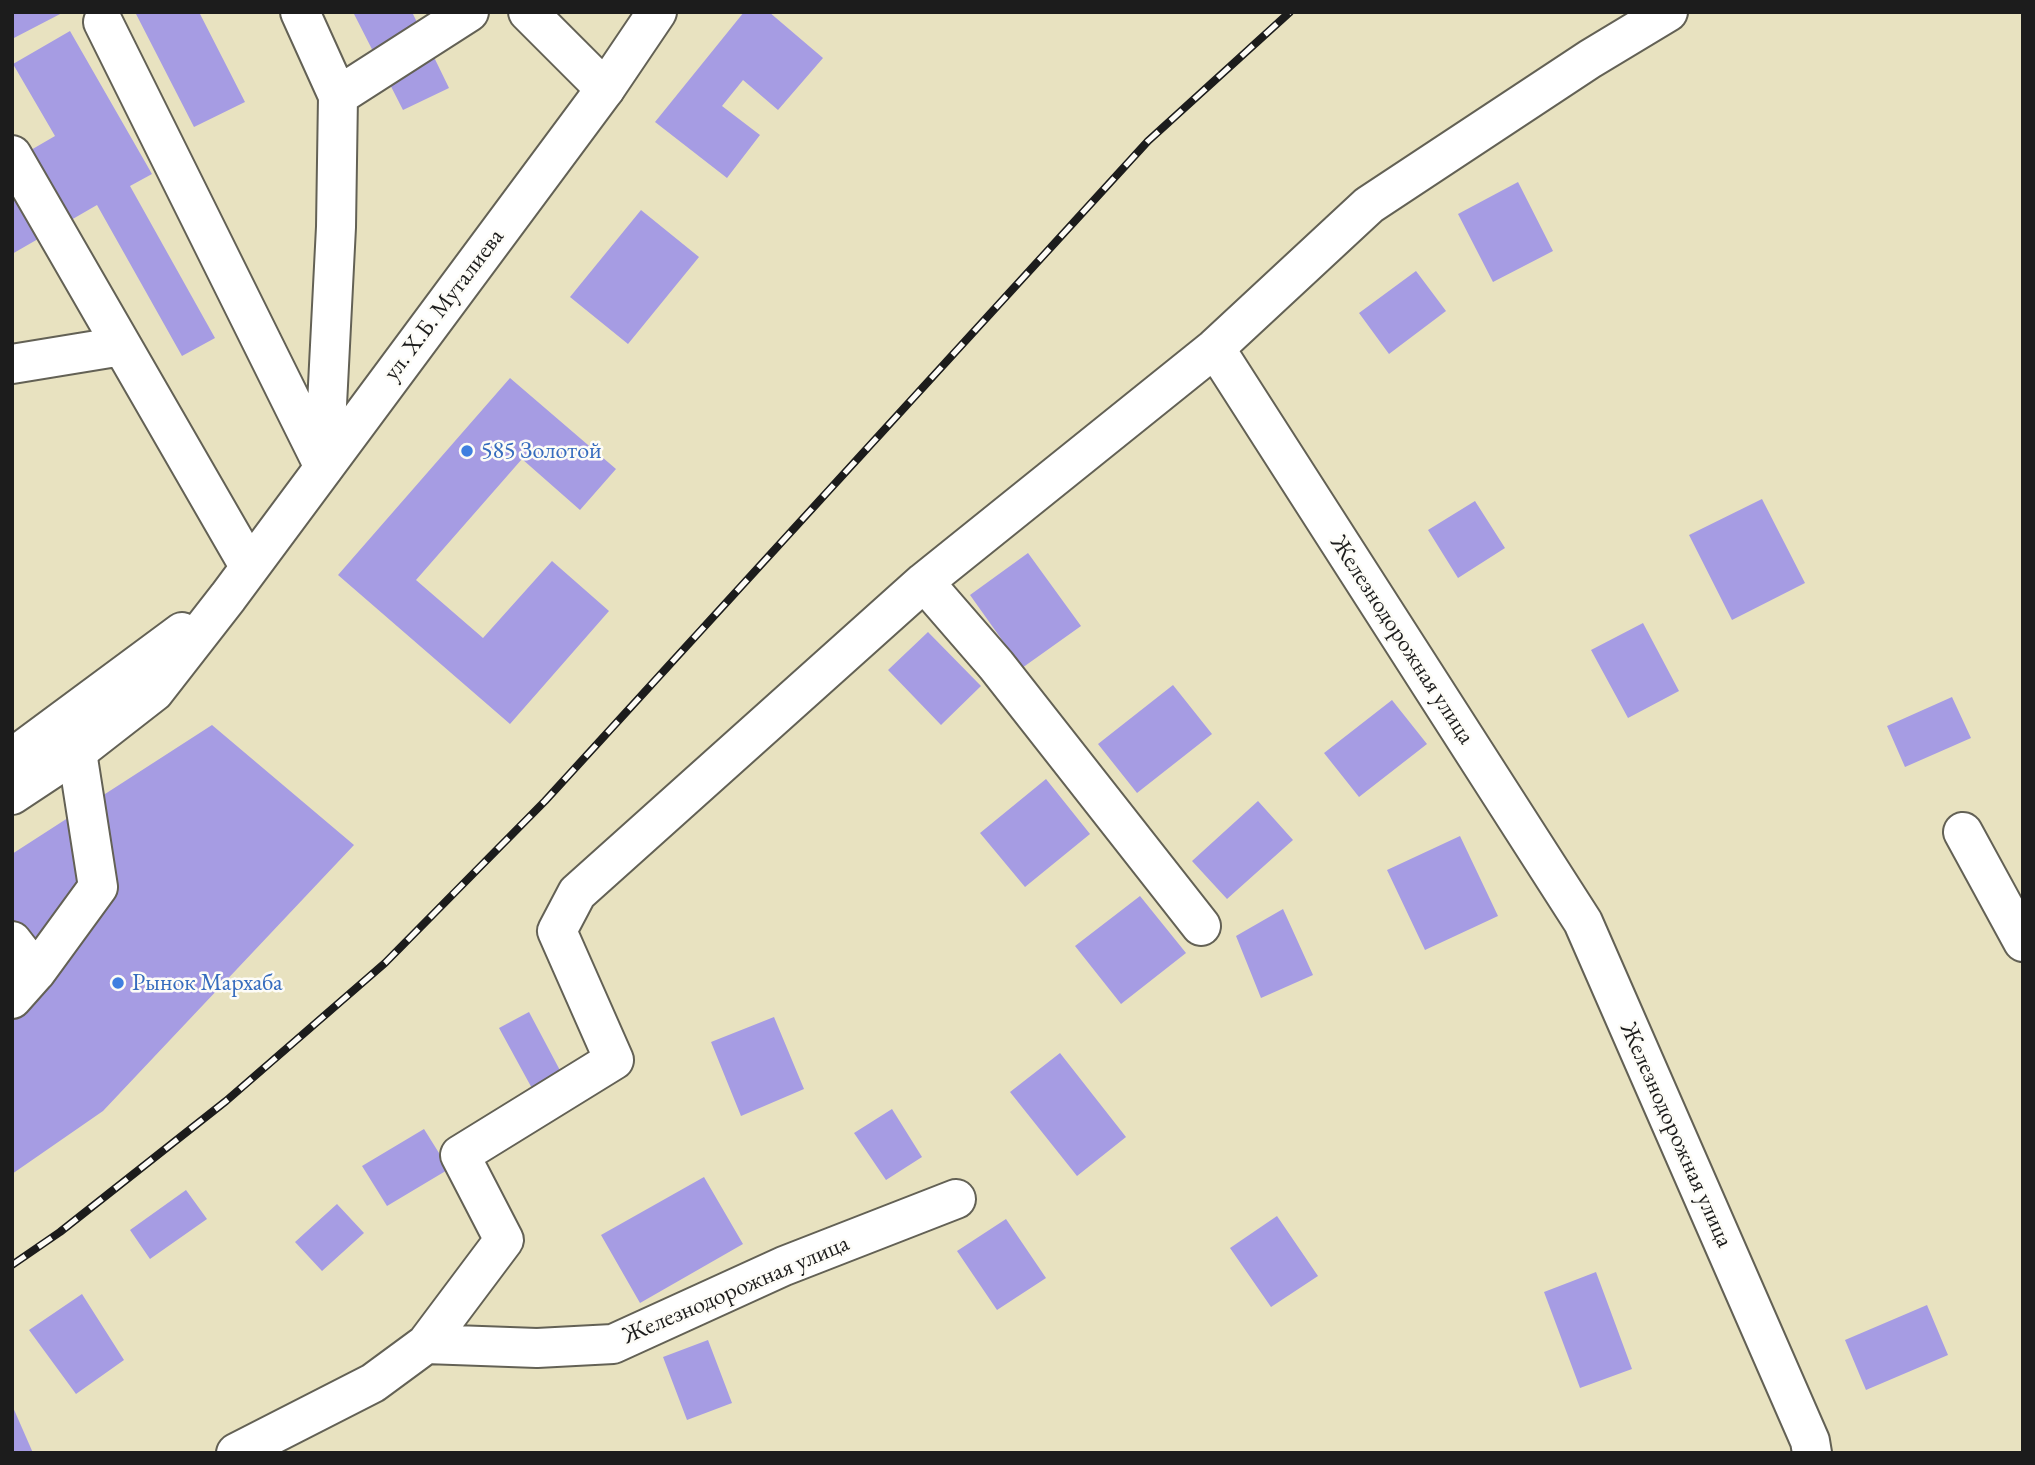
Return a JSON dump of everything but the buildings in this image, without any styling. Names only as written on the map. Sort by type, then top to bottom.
[{"type":"street","points":[[300,12],[338,96],[336,226],[324,467]]},
{"type":"street","points":[[338,96],[469,12]]},
{"type":"street","points":[[528,12],[605,89]]},
{"type":"street","name":"ул. Х.Б. Муталиева","points":[[239,581],[605,89],[657,12]]},
{"type":"street","points":[[236,1453],[373,1383],[426,1343],[504,1240],[460,1155],[614,1060],[557,931],[578,893],[924,582],[1215,348],[1369,205],[1590,59],[1668,12]]},
{"type":"street","points":[[103,22],[324,467]]},
{"type":"street","points":[[12,155],[122,346],[239,581]]},
{"type":"street","points":[[12,364],[122,346]]},
{"type":"street","name":"Железнодорожная улица","points":[[1215,348],[1583,922],[1811,1441],[1812,1453]]},
{"type":"street","points":[[12,795],[77,752],[154,692],[239,581]]},
{"type":"street","points":[[12,758],[140,665],[239,581]]},
{"type":"street","points":[[924,582],[996,665],[1201,926]]},
{"type":"street","points":[[24,986],[99,887],[77,752]]},
{"type":"street","points":[[1963,832],[2023,942]]},
{"type":"street","points":[[12,941],[24,986]]},
{"type":"street","name":"Железнодорожная улица","points":[[426,1343],[537,1348],[613,1344],[785,1266],[956,1199]]},
{"type":"railway","points":[[12,1265],[60,1232],[226,1101],[385,963],[545,801],[1148,141],[1290,12]]},
{"type":"place","name":"585 Золотой","points":[[467,451]]},
{"type":"place","name":"Рынок Мархаба","points":[[118,983]]}]
